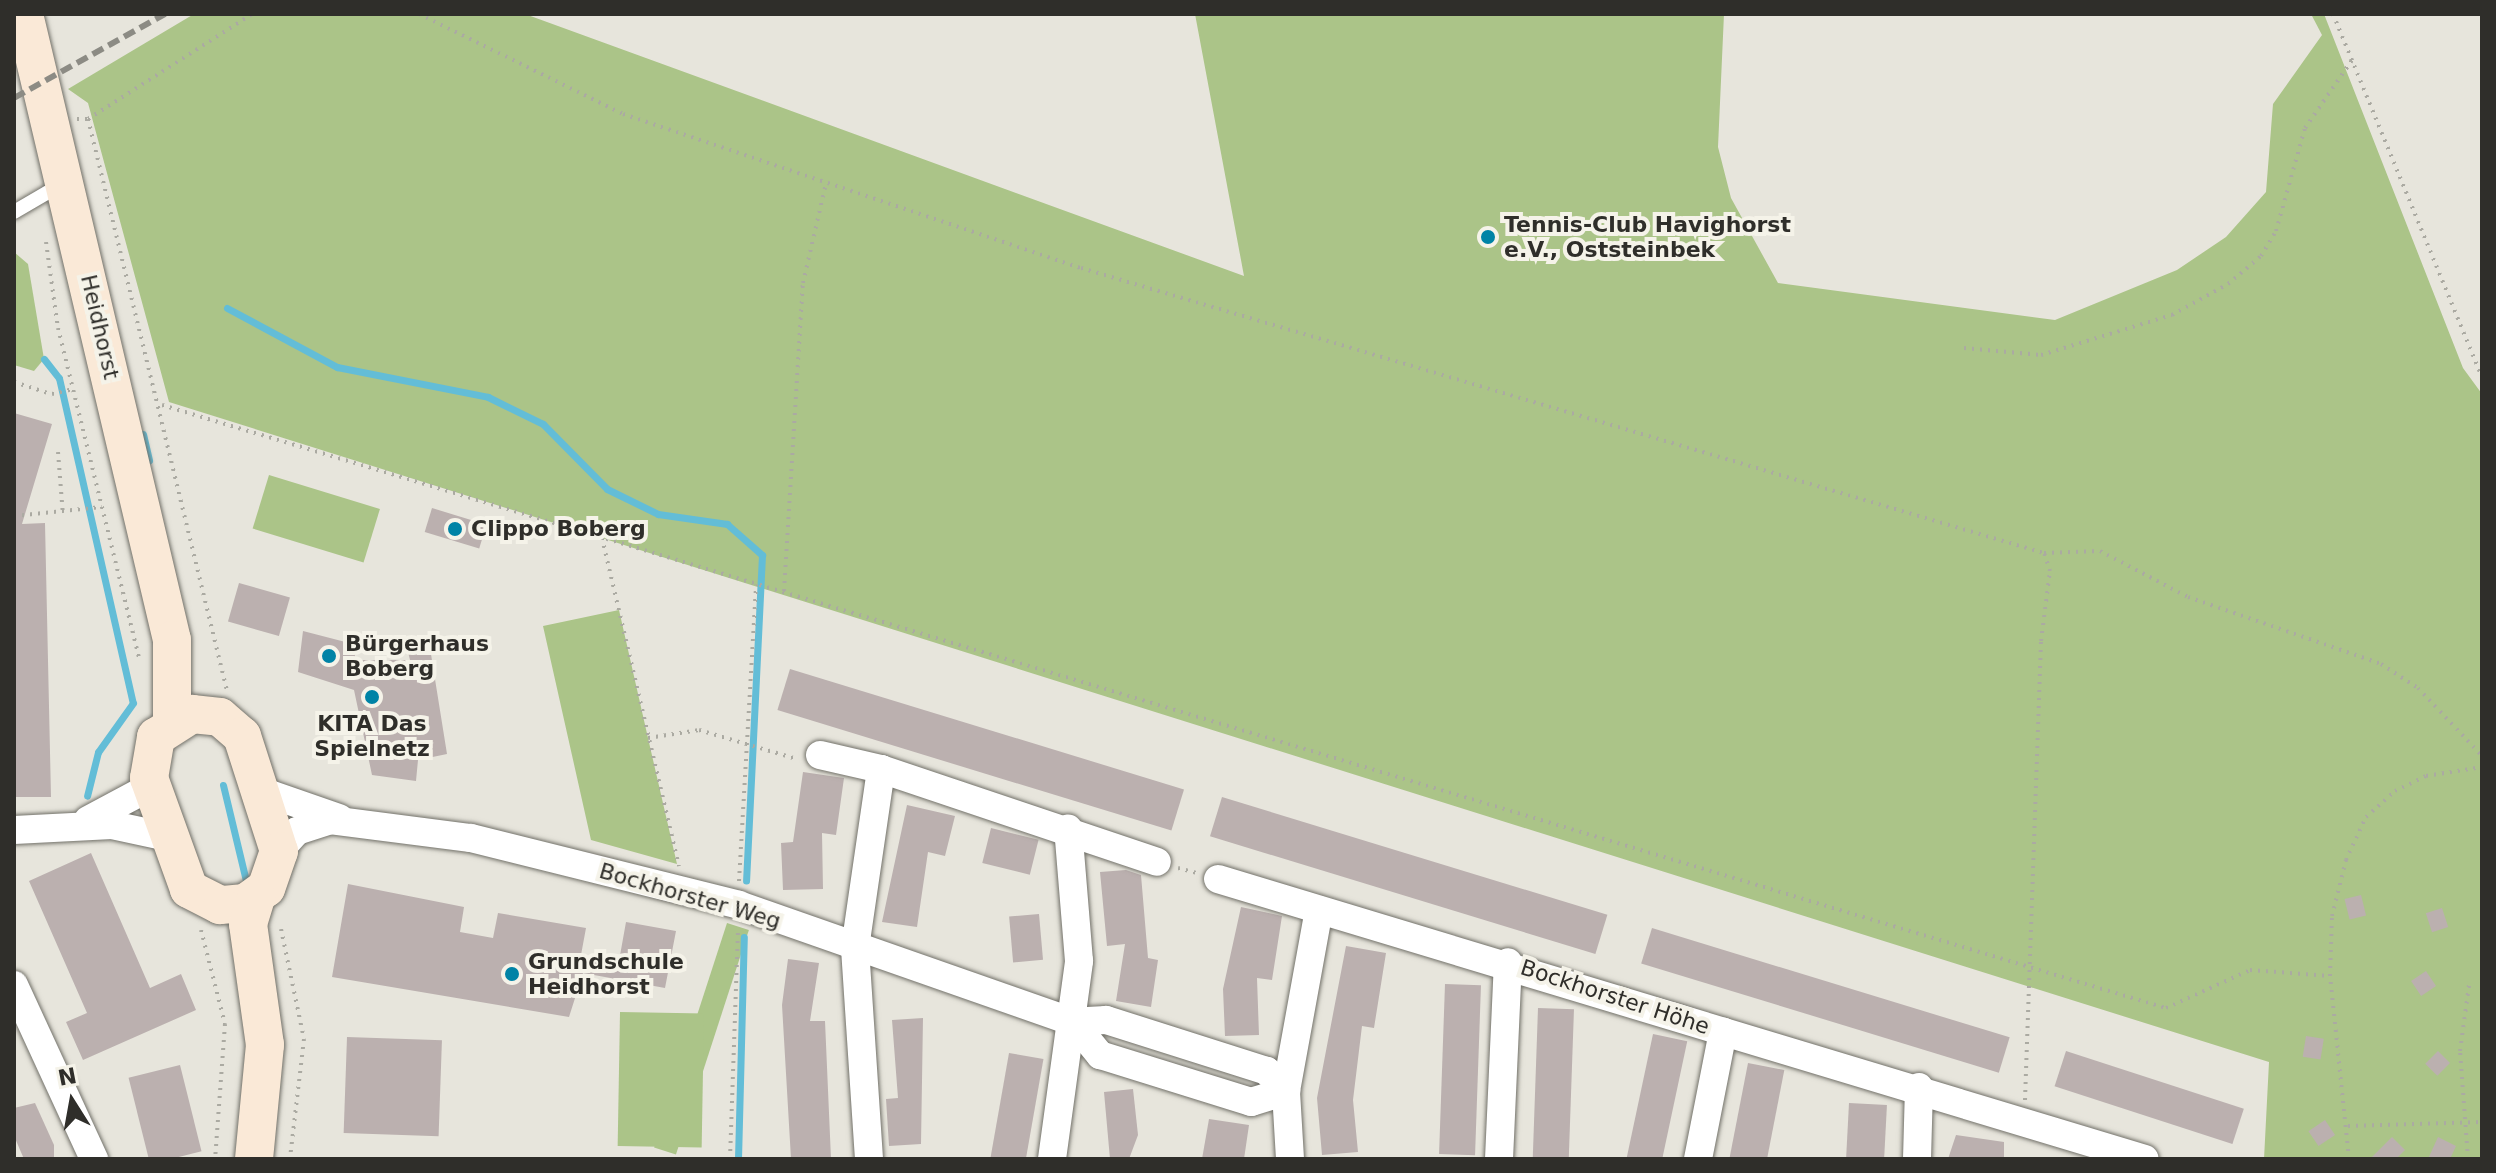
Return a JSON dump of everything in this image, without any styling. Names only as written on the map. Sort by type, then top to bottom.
[{"type":"street","name":"Heidhorst","points":[[24,14],[172,640],[172,722]]},
{"type":"street","name":"Heidhorst","points":[[172,640],[242,736],[279,851]]},
{"type":"street","points":[[219,702],[172,722],[150,750],[152,786],[182,879],[201,911],[254,978]]},
{"type":"street","points":[[820,755],[881,769],[1068,828],[1157,862]]},
{"type":"street","points":[[869,1159],[855,948],[881,769]]},
{"type":"street","points":[[14,830],[76,823],[113,812],[152,786]]},
{"type":"street","name":"Bockhorster Weg","points":[[261,791],[343,819],[471,838],[739,905],[1073,1022]]},
{"type":"street","name":"Bockhorster Weg","points":[[279,851],[307,826],[343,819]]},
{"type":"street","points":[[76,823],[168,837]]},
{"type":"street","points":[[1052,1159],[1079,961],[1068,828]]},
{"type":"street","points":[[254,1159],[265,1045],[248,917],[256,897],[273,877],[279,851]]},
{"type":"street","name":"Bockhorster Höhe","points":[[1218,879],[1508,962],[2145,1159]]},
{"type":"street","points":[[201,911],[232,906],[256,897]]},
{"type":"street","points":[[1290,1159],[1286,1091],[1319,910]]},
{"type":"street","name":"Bockhorster Höhe","points":[[1499,1159],[1508,962]]},
{"type":"street","points":[[14,985],[94,1159]]},
{"type":"street","points":[[1073,1022],[1100,1055],[1251,1102],[1286,1091]]},
{"type":"street","name":"Bockhorster Höhe","points":[[1698,1159],[1723,1031]]},
{"type":"street","points":[[1917,1159],[1919,1087]]},
{"type":"lane","points":[[14,212],[66,183]]},
{"type":"path","points":[[48,119],[88,119],[252,14]]},
{"type":"path","points":[[419,14],[623,114],[1081,268],[2044,553],[2100,551],[2188,597],[2381,664],[2418,688],[2482,756]]},
{"type":"path","points":[[2333,14],[2482,377]]},
{"type":"path","points":[[1964,348],[2041,355],[2172,315],[2228,284],[2261,256],[2276,231],[2305,128],[2352,60]]},
{"type":"path","points":[[88,119],[162,405],[219,702]]},
{"type":"path","points":[[784,591],[803,283],[826,183]]},
{"type":"path","points":[[48,236],[43,249],[71,390],[141,666]]},
{"type":"path","points":[[14,382],[56,393],[71,390]]},
{"type":"path","points":[[162,405],[2166,1008],[2250,970],[2330,976]]},
{"type":"path","points":[[58,452],[63,515]]},
{"type":"path","points":[[14,516],[63,515],[99,508]]},
{"type":"path","points":[[602,538],[685,891]]},
{"type":"path","points":[[2026,1092],[2041,641],[2050,571],[2044,553]]},
{"type":"path","points":[[730,1159],[739,905],[752,746],[758,585]]},
{"type":"path","points":[[648,738],[699,730],[800,760],[820,755]]},
{"type":"path","points":[[2349,1159],[2348,1126],[2330,976],[2337,887],[2366,817],[2408,783],[2482,767]]},
{"type":"path","points":[[1157,862],[1218,879]]},
{"type":"path","points":[[201,911],[225,1024],[215,1159]]},
{"type":"path","points":[[2468,1159],[2462,1123],[2460,1051],[2469,985]]},
{"type":"path","points":[[2348,1126],[2482,1122]]},
{"type":"green space","points":[[194,14],[525,14],[1244,276],[1195,14],[1724,14],[1718,147],[1731,198],[1778,283],[2055,320],[2177,270],[2226,237],[2266,192],[2273,104],[2322,35],[2311,14],[2324,14],[2463,368],[2482,394],[2482,1159],[2264,1159],[2269,1062],[169,402],[88,103],[68,89]]},
{"type":"green space","points":[[14,252],[28,264],[44,359],[34,371],[14,365]]},
{"type":"green space","points":[[269,475],[380,509],[364,562],[253,529]]},
{"type":"green space","points":[[619,610],[677,864],[591,840],[543,626]]},
{"type":"green space","points":[[727,923],[749,930],[676,1155],[654,1147]]},
{"type":"green space","points":[[620,1012],[704,1013],[702,1147],[618,1146]]},
{"type":"building","points":[[14,413],[52,424],[22,524],[45,523],[51,797],[14,797]]},
{"type":"building","name":"Clippo Boberg","points":[[432,508],[487,525],[479,549],[425,532]]},
{"type":"building","points":[[239,583],[290,598],[279,636],[228,621]]},
{"type":"building","points":[[303,631],[357,645],[354,660],[410,660],[408,652],[430,648],[447,754],[418,760],[416,781],[372,775],[354,690],[298,672]]},
{"type":"building","points":[[790,669],[1184,789],[1171,831],[777,710]]},
{"type":"building","points":[[803,772],[844,778],[836,835],[822,833],[823,889],[783,890],[781,843],[793,842]]},
{"type":"building","points":[[1222,797],[1607,915],[1595,954],[1210,836]]},
{"type":"building","points":[[907,805],[955,816],[945,856],[928,852],[917,927],[882,922]]},
{"type":"building","points":[[991,828],[1039,840],[1030,875],[982,863]]},
{"type":"building","points":[[91,853],[150,988],[181,974],[196,1010],[83,1060],[66,1022],[87,1013],[29,881]]},
{"type":"building","points":[[1126,870],[1141,875],[1148,958],[1158,960],[1151,1007],[1116,1001],[1125,944],[1107,946],[1100,872]]},
{"type":"building","points":[[348,884],[464,907],[460,932],[493,938],[498,913],[586,928],[581,955],[619,961],[626,922],[676,931],[665,988],[583,973],[569,1017],[332,977]]},
{"type":"building","points":[[2361,895],[2366,915],[2350,919],[2345,899]]},
{"type":"building","points":[[1241,907],[1282,916],[1272,980],[1257,978],[1259,1035],[1225,1036],[1223,989]]},
{"type":"building","points":[[2442,908],[2448,927],[2432,932],[2426,913]]},
{"type":"building","points":[[1039,914],[1043,960],[1013,962],[1009,917]]},
{"type":"building","points":[[1652,928],[2010,1037],[1999,1073],[1641,963]]},
{"type":"building","points":[[1346,946],[1386,953],[1374,1028],[1362,1026],[1353,1100],[1358,1152],[1322,1155],[1317,1098]]},
{"type":"building","points":[[788,959],[819,963],[810,1021],[825,1021],[831,1159],[791,1159],[782,1005]]},
{"type":"building","points":[[2426,971],[2436,986],[2421,996],[2411,981]]},
{"type":"building","points":[[1445,984],[1481,985],[1475,1155],[1439,1154]]},
{"type":"building","points":[[1538,1008],[1574,1009],[1569,1159],[1533,1159]]},
{"type":"building","points":[[923,1018],[921,1144],[889,1146],[886,1099],[898,1098],[892,1020]]},
{"type":"building","points":[[1653,1034],[1687,1041],[1662,1159],[1627,1158]]},
{"type":"building","points":[[2306,1036],[2324,1039],[2320,1060],[2303,1057]]},
{"type":"building","points":[[347,1037],[442,1040],[439,1136],[344,1133]]},
{"type":"building","points":[[2066,1051],[2244,1109],[2232,1144],[2055,1086]]},
{"type":"building","points":[[2438,1051],[2450,1063],[2437,1076],[2425,1064]]},
{"type":"building","points":[[1009,1053],[1043,1059],[1026,1159],[990,1158]]},
{"type":"building","points":[[1748,1063],[1784,1070],[1767,1159],[1729,1159]]},
{"type":"building","points":[[180,1065],[202,1151],[171,1159],[149,1159],[129,1078]]},
{"type":"building","points":[[1133,1089],[1138,1135],[1129,1159],[1110,1159],[1104,1092]]},
{"type":"building","points":[[35,1103],[54,1145],[54,1159],[24,1159],[14,1136],[14,1108]]},
{"type":"building","points":[[1849,1103],[1887,1105],[1884,1159],[1846,1159]]},
{"type":"building","points":[[1209,1119],[1249,1125],[1244,1159],[1202,1159]]},
{"type":"building","points":[[2325,1120],[2335,1135],[2318,1146],[2308,1131]]},
{"type":"building","points":[[1956,1135],[2004,1142],[2004,1159],[1948,1159]]},
{"type":"building","points":[[2392,1137],[2405,1150],[2396,1159],[2370,1159]]},
{"type":"building","points":[[2438,1137],[2456,1146],[2450,1159],[2428,1159]]},
{"type":"waterway","points":[[227,308],[337,367],[488,397],[543,424],[607,489],[658,514],[727,524],[762,555],[746,881]]},
{"type":"waterway","points":[[44,359],[59,378],[133,703],[98,752],[87,796]]},
{"type":"waterway","points":[[143,434],[149,460]]},
{"type":"waterway","points":[[223,785],[246,881]]},
{"type":"waterway","points":[[738,1159],[744,937]]},
{"type":"railway","points":[[14,98],[165,14]]},
{"type":"place","name":"Tennis-Club Havighorst e.V., Oststeinbek","points":[[1488,237]]},
{"type":"place","name":"Clippo Boberg","points":[[455,529]]},
{"type":"place","name":"Bürgerhaus Boberg","points":[[329,656]]},
{"type":"place","name":"KITA Das Spielnetz","points":[[372,697]]},
{"type":"place","name":"Grundschule Heidhorst","points":[[512,974]]}]
